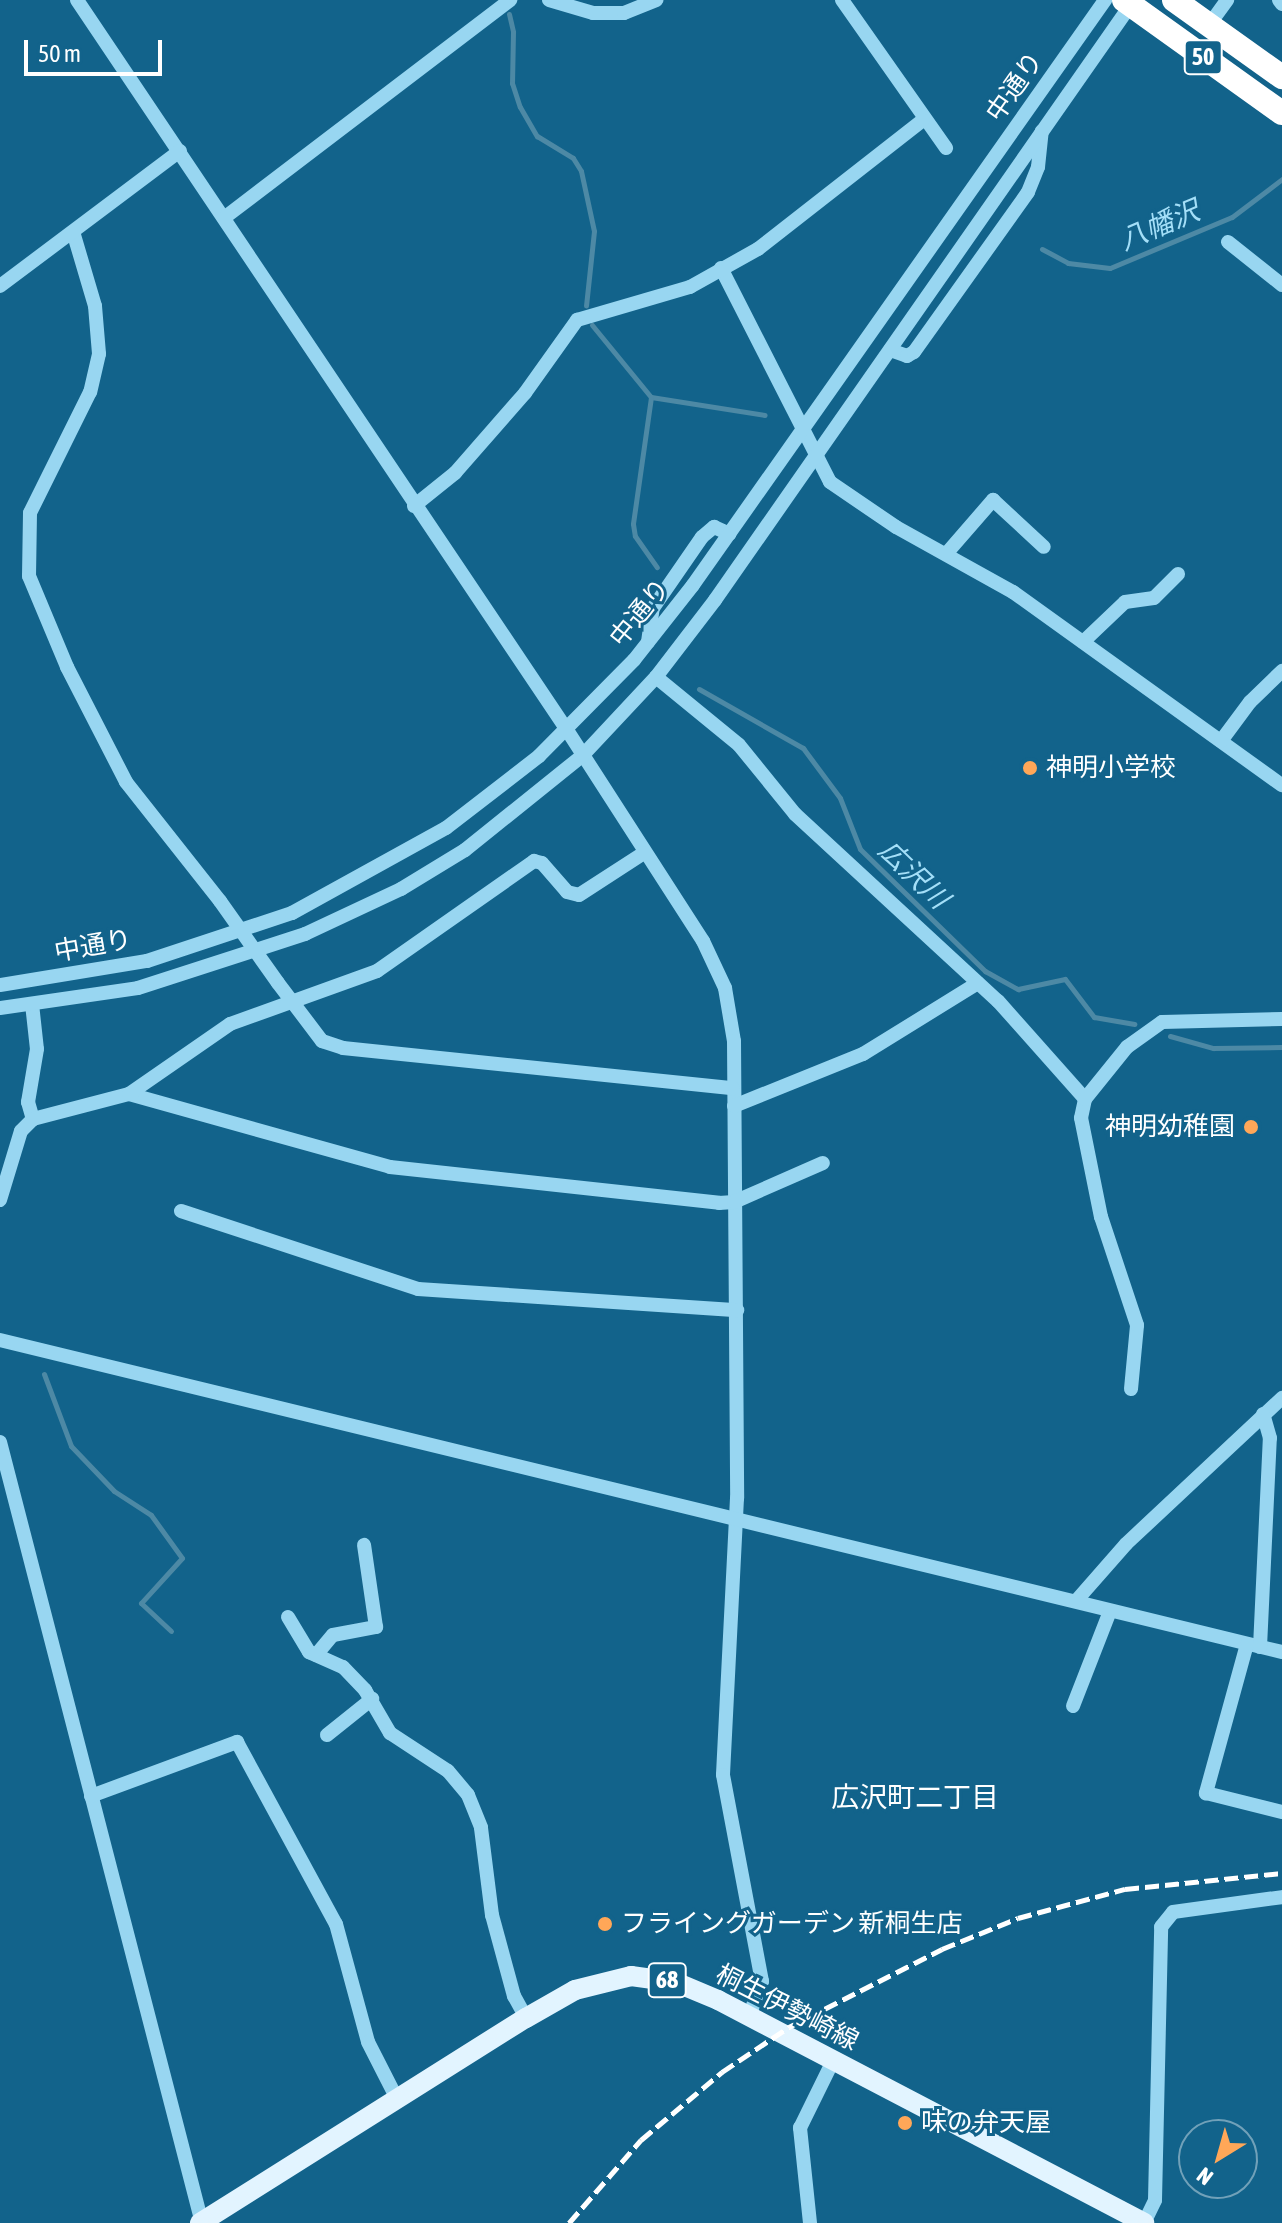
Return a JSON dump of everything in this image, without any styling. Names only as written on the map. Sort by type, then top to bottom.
[{"type":"highway","name":"50","points":[[1174,0],[1282,77]]},
{"type":"highway","name":"50","points":[[1130,2],[1282,113]]},
{"type":"main road","name":"桐生伊勢崎線","points":[[201,2223],[526,2018],[575,1990],[631,1976],[675,1982],[749,2016],[1114,2217],[1144,2223]]},
{"type":"street","points":[[77,0],[567,730],[703,941],[725,988],[734,1041],[737,1310],[736,1517],[723,1775],[728,1822],[762,1981],[749,2016]]},
{"type":"street","points":[[224,218],[510,0]]},
{"type":"street","points":[[549,0],[593,13],[624,13],[657,0]]},
{"type":"street","points":[[842,0],[923,120],[946,148]]},
{"type":"street","name":"中通り","points":[[0,985],[147,961],[292,913],[446,828],[567,730],[648,642],[730,534],[1105,0]]},
{"type":"street","points":[[1209,25],[1227,0]]},
{"type":"street","name":"中通り","points":[[0,1008],[180,977],[342,918],[465,850],[583,755],[656,677],[814,460],[1130,2]]},
{"type":"street","points":[[414,506],[464,462],[525,393],[577,320],[690,287],[774,238],[923,120]]},
{"type":"street","points":[[890,350],[907,356],[914,352],[1028,192],[1038,167],[1042,131]]},
{"type":"street","points":[[0,286],[74,235],[180,151]]},
{"type":"street","points":[[74,235],[95,306],[99,354],[90,392],[30,513],[29,576],[67,667],[126,782],[220,901],[291,1001],[322,1041],[343,1048],[733,1088]]},
{"type":"street","points":[[1228,242],[1282,285]]},
{"type":"street","points":[[721,268],[814,460],[830,482],[1013,592],[1282,785]]},
{"type":"street","points":[[946,554],[993,500],[1044,547]]},
{"type":"street","points":[[1083,642],[1125,602],[1154,598],[1178,574]]},
{"type":"street","points":[[1221,741],[1250,702],[1282,671]]},
{"type":"street","points":[[656,677],[739,745],[795,814],[978,983],[1085,1099]]},
{"type":"street","points":[[0,1200],[21,1131],[33,1119],[129,1094],[230,1024],[377,971],[534,861],[542,863],[567,892],[579,895],[644,853]]},
{"type":"street","points":[[734,1106],[863,1054],[978,983]]},
{"type":"street","points":[[32,1004],[37,1049],[28,1102],[33,1119]]},
{"type":"street","points":[[1131,1389],[1137,1325],[1101,1217],[1081,1118],[1085,1099],[1127,1047],[1162,1022],[1282,1019]]},
{"type":"street","points":[[129,1094],[390,1167],[734,1202],[823,1163]]},
{"type":"street","points":[[181,1211],[418,1289],[737,1310]]},
{"type":"street","points":[[0,1340],[1282,1652]]},
{"type":"street","points":[[1076,1601],[1126,1544],[1282,1398]]},
{"type":"street","points":[[1263,1414],[1270,1438],[1253,1645],[1206,1793],[1282,1812]]},
{"type":"street","points":[[0,1442],[201,2223]]},
{"type":"street","points":[[316,1655],[333,1635],[376,1627],[364,1545]]},
{"type":"street","points":[[1073,1706],[1110,1611]]},
{"type":"street","points":[[288,1617],[305,1647],[343,1667],[372,1699],[390,1733],[455,1777],[473,1806],[492,1915],[514,1996],[526,2018]]},
{"type":"street","points":[[327,1735],[372,1699]]},
{"type":"street","points":[[91,1796],[237,1742],[336,1924],[368,2042],[397,2099]]},
{"type":"street","points":[[1144,2223],[1155,2191],[1161,1927],[1173,1912],[1282,1897]]},
{"type":"street","points":[[810,2223],[800,2128],[833,2061]]},
{"type":"waterway","name":"広沢川","points":[[509,14],[513,32],[512,83],[520,107],[537,136],[573,158],[581,171],[594,231],[586,306]]},
{"type":"waterway","name":"八幡沢","points":[[1042,249],[1068,263],[1110,268],[1232,217],[1282,179]]},
{"type":"waterway","name":"八幡沢","points":[[592,325],[651,397],[765,415]]},
{"type":"waterway","name":"広沢川","points":[[651,397],[633,524],[635,536],[657,567]]},
{"type":"waterway","name":"広沢川","points":[[699,689],[803,748],[840,798],[860,849],[985,971],[1018,989],[1065,979],[1094,1017],[1134,1024]]},
{"type":"waterway","name":"広沢川","points":[[1170,1036],[1213,1048],[1282,1047]]},
{"type":"waterway","points":[[44,1374],[71,1446],[114,1491],[151,1515],[182,1558],[141,1603],[171,1631]]},
{"type":"railway","points":[[569,2223],[641,2140],[722,2072],[789,2027],[942,1949],[1018,1918],[1125,1889],[1282,1873]]},
{"type":"place","name":"神明小学校","points":[[1030,768]]},
{"type":"place","name":"神明幼稚園","points":[[1251,1127]]},
{"type":"place","name":"フライングガーデン 新桐生店","points":[[605,1924]]},
{"type":"place","name":"味の弁天屋","points":[[905,2123]]},
{"type":"district","name":"広沢町二丁目","points":[[915,1797]]}]
